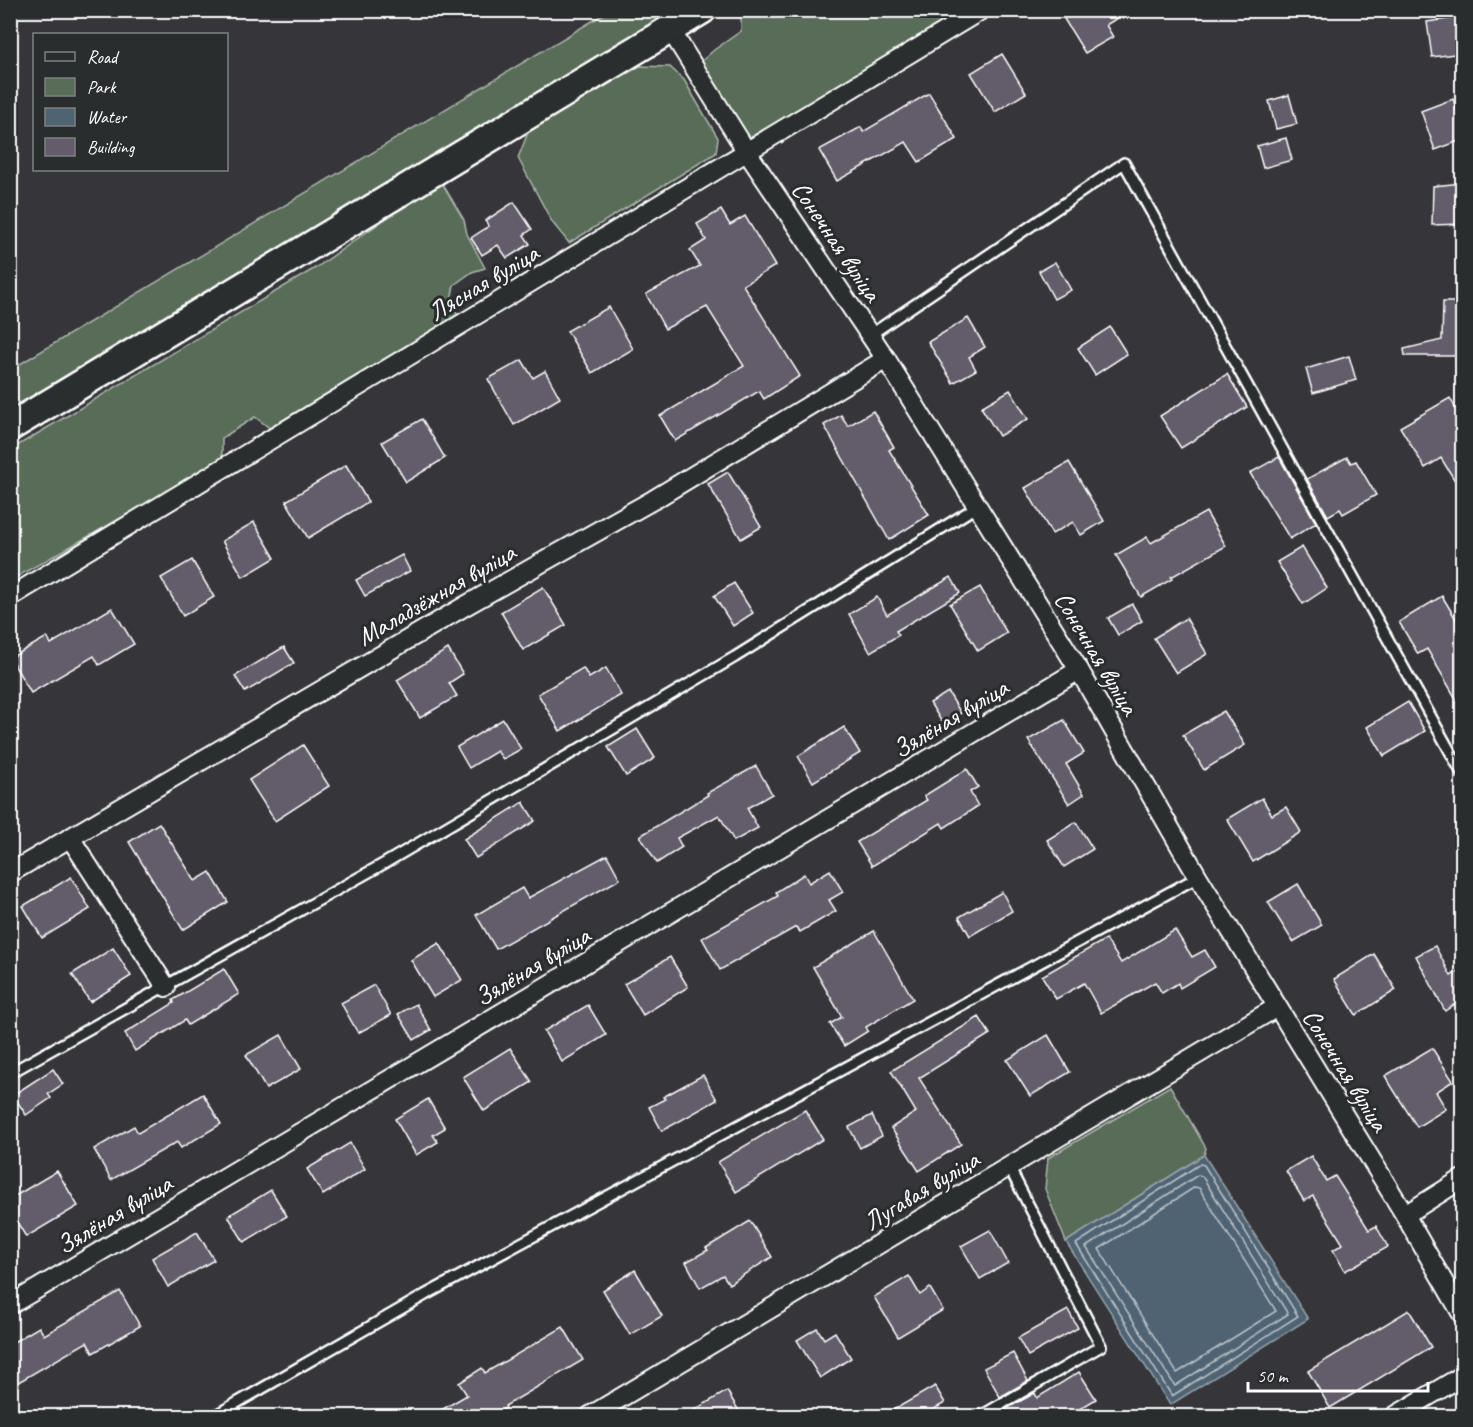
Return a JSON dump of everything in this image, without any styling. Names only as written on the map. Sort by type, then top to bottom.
[{"type":"main road","points":[[10,427],[702,10]]},
{"type":"street","name":"Лясная вуліца","points":[[10,597],[981,10]]},
{"type":"street","name":"Сонечная вуліца","points":[[670,29],[747,152],[886,358],[976,507],[1079,670],[1198,877],[1405,1215],[1462,1314]]},
{"type":"street","name":"Маладзёжная вуліца","points":[[10,873],[465,606],[653,500],[886,358]]},
{"type":"street","name":"Зялёная вуліца","points":[[10,1305],[1079,670]]},
{"type":"street","points":[[71,839],[166,987]]},
{"type":"street","name":"Лугавая вуліца","points":[[590,1416],[1277,1007]]},
{"type":"street","points":[[1405,1215],[1462,1179]]},
{"type":"street","points":[[1395,1416],[1462,1376]]},
{"type":"lane","points":[[870,335],[1124,163],[1462,773]]},
{"type":"lane","points":[[10,1073],[375,869],[735,657],[976,507]]},
{"type":"lane","points":[[214,1416],[425,1295],[1198,877]]},
{"type":"lane","points":[[981,1416],[1101,1346],[1009,1167]]},
{"type":"green space","points":[[609,11],[702,11],[11,426],[10,370]]},
{"type":"green space","points":[[741,11],[981,11],[747,152],[694,68],[741,31]]},
{"type":"green space","points":[[640,66],[670,67],[684,80],[718,138],[716,153],[569,243],[552,222],[518,158],[529,130]]},
{"type":"green space","points":[[442,183],[464,220],[467,234],[485,268],[472,272],[454,285],[451,300],[458,316],[271,429],[255,417],[222,438],[222,461],[11,580],[10,450],[317,267],[418,196]]},
{"type":"green space","points":[[1170,1086],[1206,1148],[1204,1155],[1066,1242],[1045,1189],[1048,1158]]},
{"type":"water","points":[[1204,1155],[1308,1319],[1170,1405],[1066,1242]]},
{"type":"building","points":[[1078,10],[1130,10],[1106,25],[1113,37],[1085,53],[1064,19]]},
{"type":"building","points":[[1462,17],[1462,53],[1432,57],[1427,22]]},
{"type":"building","points":[[1002,54],[1026,93],[995,112],[971,73]]},
{"type":"building","points":[[929,93],[957,139],[919,162],[906,142],[837,181],[819,150],[861,127],[863,132]]},
{"type":"building","points":[[1289,95],[1297,124],[1276,129],[1269,101]]},
{"type":"building","points":[[1453,99],[1462,125],[1462,140],[1435,150],[1421,111]]},
{"type":"building","points":[[1286,138],[1292,160],[1263,168],[1257,146]]},
{"type":"building","points":[[1462,183],[1462,224],[1432,225],[1433,186]]},
{"type":"building","points":[[514,202],[532,229],[524,235],[530,244],[507,258],[498,245],[482,255],[471,238],[489,226],[485,221]]},
{"type":"building","points":[[721,210],[730,225],[745,216],[775,266],[743,285],[800,376],[764,399],[759,391],[675,441],[660,416],[744,366],[707,307],[665,329],[646,294],[700,266],[690,250],[706,240],[697,224]]},
{"type":"building","points":[[1055,262],[1071,290],[1054,299],[1039,271]]},
{"type":"building","points":[[1443,302],[1462,302],[1462,356],[1405,356],[1404,349],[1442,340]]},
{"type":"building","points":[[609,307],[633,349],[592,373],[567,331]]},
{"type":"building","points":[[968,318],[985,347],[969,357],[976,370],[953,383],[928,342]]},
{"type":"building","points":[[1110,327],[1127,354],[1095,375],[1078,348]]},
{"type":"building","points":[[1349,356],[1356,380],[1313,393],[1306,369]]},
{"type":"building","points":[[522,360],[533,378],[545,371],[560,398],[514,425],[488,379]]},
{"type":"building","points":[[1227,374],[1247,407],[1181,448],[1160,416]]},
{"type":"building","points":[[1010,390],[1028,419],[999,436],[981,407]]},
{"type":"building","points":[[1450,398],[1462,420],[1462,492],[1441,458],[1425,468],[1400,427]]},
{"type":"building","points":[[873,411],[894,447],[889,450],[929,515],[889,540],[824,425],[841,415],[848,426]]},
{"type":"building","points":[[422,419],[445,458],[406,482],[382,442]]},
{"type":"building","points":[[1279,457],[1316,523],[1290,539],[1250,473]]},
{"type":"building","points":[[1347,457],[1351,463],[1356,461],[1376,495],[1343,514],[1340,509],[1328,516],[1307,479]]},
{"type":"building","points":[[1069,462],[1104,521],[1081,535],[1073,522],[1052,534],[1025,488]]},
{"type":"building","points":[[346,465],[368,502],[308,538],[286,501]]},
{"type":"building","points":[[728,472],[761,527],[741,539],[708,484]]},
{"type":"building","points":[[1206,512],[1226,546],[1141,597],[1116,555],[1147,537],[1151,543]]},
{"type":"building","points":[[254,522],[275,558],[243,577],[222,541]]},
{"type":"building","points":[[1302,547],[1327,588],[1303,604],[1277,562]]},
{"type":"building","points":[[402,555],[410,571],[365,596],[356,580]]},
{"type":"building","points":[[192,560],[214,597],[183,616],[161,578]]},
{"type":"building","points":[[951,577],[960,593],[896,631],[899,635],[870,652],[849,614],[877,597],[887,615]]},
{"type":"building","points":[[734,583],[753,613],[733,626],[714,596]]},
{"type":"building","points":[[543,587],[566,625],[523,650],[501,612]]},
{"type":"building","points":[[980,587],[1007,633],[978,651],[950,604]]},
{"type":"building","points":[[1442,596],[1462,629],[1462,709],[1427,649],[1418,654],[1399,622]]},
{"type":"building","points":[[1132,604],[1142,621],[1118,635],[1108,618]]},
{"type":"building","points":[[112,608],[134,644],[99,665],[94,656],[31,693],[10,658],[47,637],[51,644]]},
{"type":"building","points":[[1186,618],[1207,654],[1176,673],[1154,638]]},
{"type":"building","points":[[284,647],[294,663],[245,692],[235,676]]},
{"type":"building","points":[[448,649],[463,674],[449,683],[457,696],[420,718],[397,680]]},
{"type":"building","points":[[583,668],[589,678],[606,668],[621,695],[560,731],[538,694]]},
{"type":"building","points":[[948,692],[961,713],[943,724],[930,703]]},
{"type":"building","points":[[1408,702],[1425,731],[1384,756],[1367,727]]},
{"type":"building","points":[[1224,711],[1245,745],[1204,770],[1183,735]]},
{"type":"building","points":[[503,719],[521,749],[503,759],[497,751],[469,768],[457,747]]},
{"type":"building","points":[[1064,720],[1084,753],[1066,764],[1084,794],[1069,804],[1028,740]]},
{"type":"building","points":[[844,727],[860,753],[813,782],[798,756]]},
{"type":"building","points":[[637,729],[655,758],[626,776],[608,747]]},
{"type":"building","points":[[303,745],[329,786],[275,821],[249,780]]},
{"type":"building","points":[[756,766],[772,794],[747,808],[758,828],[734,841],[719,815],[677,838],[682,847],[657,863],[640,836],[708,795],[707,793]]},
{"type":"building","points":[[967,769],[978,787],[970,792],[978,806],[944,828],[941,823],[872,866],[857,842],[927,800],[924,796]]},
{"type":"building","points":[[1262,798],[1272,815],[1286,807],[1301,832],[1253,862],[1227,819]]},
{"type":"building","points":[[523,802],[535,821],[476,858],[464,839]]},
{"type":"building","points":[[1076,822],[1093,849],[1064,867],[1047,840]]},
{"type":"building","points":[[159,823],[195,881],[210,872],[228,902],[183,930],[129,842]]},
{"type":"building","points":[[607,855],[620,879],[496,949],[476,915],[522,888],[528,898]]},
{"type":"building","points":[[830,870],[843,892],[829,900],[836,911],[800,932],[796,927],[720,970],[702,938],[778,896],[776,892],[804,874],[809,883]]},
{"type":"building","points":[[71,877],[90,909],[42,938],[23,906]]},
{"type":"building","points":[[1298,884],[1322,925],[1293,942],[1268,902]]},
{"type":"building","points":[[1002,892],[1012,911],[970,936],[959,917]]},
{"type":"building","points":[[1175,930],[1192,957],[1205,950],[1215,967],[1180,988],[1178,983],[1162,993],[1155,982],[1101,1013],[1084,983],[1056,999],[1042,976],[1106,939],[1121,963]]},
{"type":"building","points":[[874,931],[913,999],[866,1027],[868,1031],[844,1046],[830,1024],[842,1017],[813,967]]},
{"type":"building","points":[[439,943],[462,980],[433,997],[411,960]]},
{"type":"building","points":[[1435,946],[1451,976],[1462,969],[1462,999],[1445,1011],[1416,956]]},
{"type":"building","points":[[113,948],[131,976],[90,1002],[72,974]]},
{"type":"building","points":[[1374,954],[1396,990],[1356,1015],[1334,979]]},
{"type":"building","points":[[670,957],[688,987],[643,1015],[624,984]]},
{"type":"building","points":[[224,969],[239,994],[188,1025],[185,1020],[135,1051],[125,1033]]},
{"type":"building","points":[[374,985],[391,1015],[358,1033],[341,1003]]},
{"type":"building","points":[[416,1004],[431,1030],[414,1040],[398,1014]]},
{"type":"building","points":[[588,1005],[606,1035],[562,1062],[544,1031]]},
{"type":"building","points":[[979,1017],[990,1034],[919,1078],[961,1144],[919,1171],[891,1128],[916,1112],[891,1071]]},
{"type":"building","points":[[281,1035],[301,1069],[266,1089],[246,1055]]},
{"type":"building","points":[[1048,1035],[1070,1072],[1030,1096],[1007,1060]]},
{"type":"building","points":[[510,1048],[532,1082],[484,1111],[463,1077]]},
{"type":"building","points":[[1432,1048],[1453,1081],[1436,1092],[1446,1109],[1417,1127],[1385,1076]]},
{"type":"building","points":[[53,1069],[63,1084],[48,1094],[51,1098],[26,1115],[13,1095]]},
{"type":"building","points":[[703,1075],[717,1100],[662,1131],[649,1107]]},
{"type":"building","points":[[203,1094],[221,1124],[181,1148],[177,1142],[111,1180],[94,1149],[134,1126],[138,1133]]},
{"type":"building","points":[[428,1099],[445,1128],[433,1135],[438,1142],[416,1155],[395,1119]]},
{"type":"building","points":[[805,1110],[823,1139],[736,1192],[718,1162]]},
{"type":"building","points":[[872,1115],[882,1136],[860,1148],[849,1127]]},
{"type":"building","points":[[350,1143],[365,1169],[323,1195],[307,1169]]},
{"type":"building","points":[[1311,1156],[1326,1181],[1335,1176],[1369,1230],[1376,1226],[1388,1247],[1345,1271],[1333,1250],[1343,1244],[1313,1196],[1304,1201],[1286,1171]]},
{"type":"building","points":[[57,1171],[78,1206],[26,1237],[10,1210],[10,1199]]},
{"type":"building","points":[[271,1190],[287,1216],[244,1242],[228,1216]]},
{"type":"building","points":[[750,1221],[772,1257],[729,1284],[723,1275],[700,1288],[686,1262]]},
{"type":"building","points":[[990,1230],[1008,1263],[980,1279],[961,1246]]},
{"type":"building","points":[[197,1232],[214,1260],[168,1287],[152,1258]]},
{"type":"building","points":[[635,1270],[662,1316],[630,1335],[603,1290]]},
{"type":"building","points":[[909,1276],[920,1295],[930,1288],[943,1310],[898,1337],[874,1297]]},
{"type":"building","points":[[120,1291],[140,1326],[93,1353],[87,1342],[10,1387],[10,1344],[39,1327],[44,1335]]},
{"type":"building","points":[[1068,1310],[1078,1328],[1028,1356],[1018,1338]]},
{"type":"building","points":[[1409,1310],[1431,1347],[1330,1408],[1308,1371]]},
{"type":"building","points":[[563,1327],[583,1360],[492,1416],[431,1416],[467,1395],[459,1383],[482,1368],[485,1373]]},
{"type":"building","points":[[817,1328],[824,1339],[835,1332],[851,1358],[820,1378],[797,1340]]},
{"type":"building","points":[[1013,1353],[1028,1381],[1000,1397],[984,1368]]},
{"type":"building","points":[[1079,1372],[1096,1399],[1068,1416],[1007,1416],[1009,1415],[1006,1409],[1035,1393],[1037,1398]]},
{"type":"building","points":[[935,1386],[945,1403],[922,1416],[883,1416]]},
{"type":"building","points":[[727,1391],[742,1416],[684,1416]]}]
